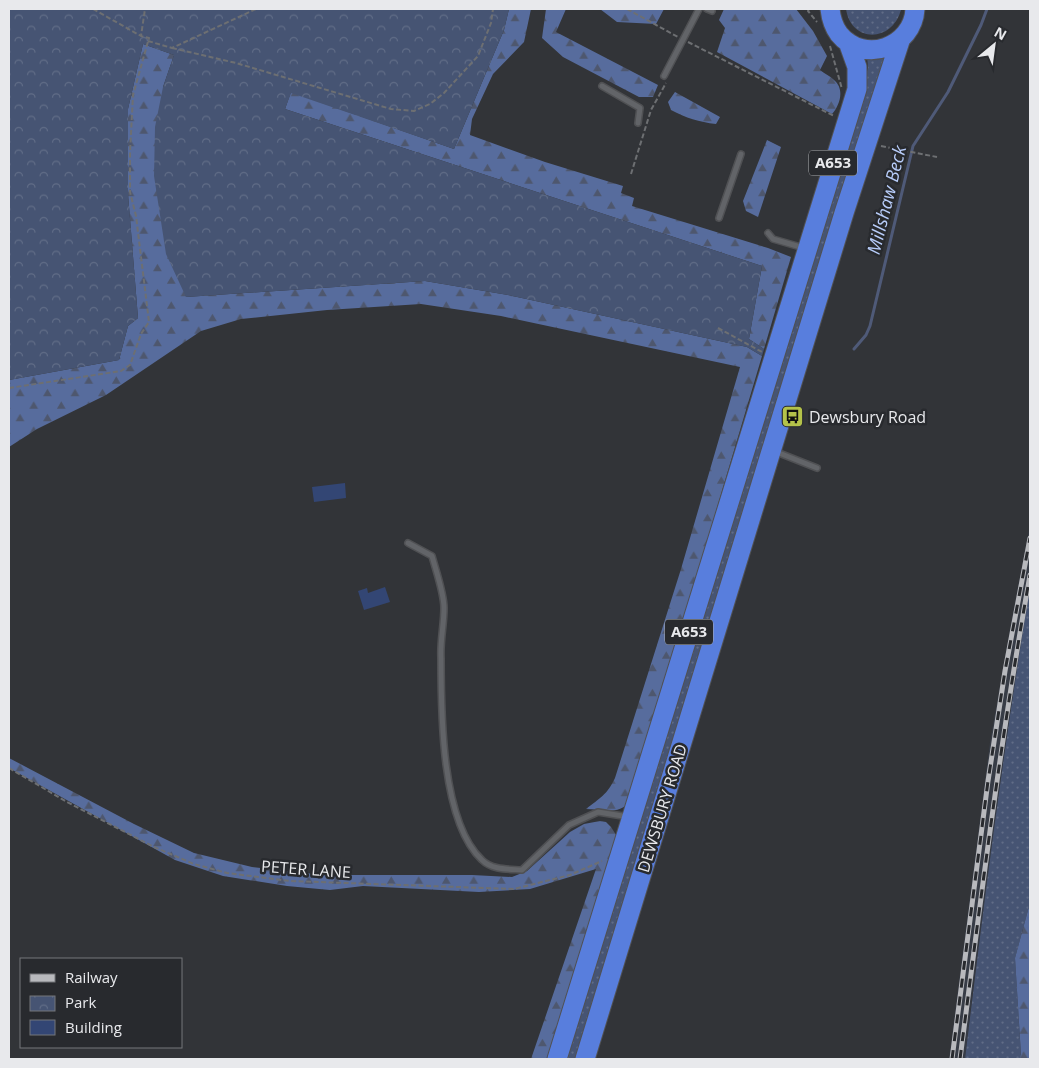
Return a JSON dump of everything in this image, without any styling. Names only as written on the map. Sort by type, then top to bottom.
[{"type":"highway","name":"DEWSBURY ROAD","points":[[557,1059],[807,248],[841,119],[857,89],[857,67],[848,42],[839,34],[832,21],[830,9]]},
{"type":"highway","name":"DEWSBURY ROAD","points":[[585,1059],[867,142],[900,41],[910,28],[915,16],[915,9]]},
{"type":"highway","points":[[848,42],[861,48],[874,50],[888,48],[900,41]]},
{"type":"lane","points":[[666,77],[700,9]]},
{"type":"lane","points":[[602,86],[640,108],[638,123]]},
{"type":"lane","points":[[719,218],[741,154]]},
{"type":"lane","points":[[768,233],[773,239],[807,248]]},
{"type":"lane","points":[[771,450],[817,468]]},
{"type":"lane","points":[[408,543],[432,556],[444,606],[440,656],[444,758],[452,799],[463,834],[482,861],[500,869],[522,870],[569,825],[598,812],[632,817]]},
{"type":"path","points":[[9,388],[121,371],[130,365],[141,334],[149,322],[136,216],[130,192],[130,152],[133,95],[149,38],[141,36],[93,9]]},
{"type":"path","points":[[141,36],[145,9]]},
{"type":"path","points":[[172,48],[256,9]]},
{"type":"path","points":[[148,41],[236,64],[391,109],[414,111],[430,104],[444,93],[478,56],[491,23],[493,9]]},
{"type":"path","points":[[627,9],[685,41],[841,119]]},
{"type":"path","points":[[805,9],[808,10],[820,25]]},
{"type":"path","points":[[685,41],[685,48]]},
{"type":"path","points":[[828,42],[832,50],[836,72],[843,92]]},
{"type":"path","points":[[631,174],[651,110],[666,77]]},
{"type":"path","points":[[867,142],[937,157]]},
{"type":"path","points":[[718,328],[773,358]]},
{"type":"path","name":"PETER LANE","points":[[9,768],[67,802],[154,847],[194,864],[227,874],[290,881],[514,888],[570,875],[620,853]]},
{"type":"shaded area","points":[[1030,525],[1030,587],[1010,711],[965,1059],[949,1059],[990,742]]},
{"type":"green space","points":[[9,9],[509,9],[504,30],[454,149],[291,93],[285,109],[762,266],[749,339],[764,349],[762,356],[747,347],[508,295],[425,281],[186,297],[166,254],[154,176],[155,127],[163,87],[174,55],[143,44],[128,109],[128,194],[138,318],[128,326],[119,360],[9,380]]},
{"type":"green space","points":[[509,9],[531,9],[524,42],[493,74],[472,119],[470,135],[545,162],[623,186],[621,193],[634,198],[632,206],[768,248],[791,257],[764,349],[749,339],[762,266],[285,109],[291,92],[454,149],[504,30]]},
{"type":"green space","points":[[546,9],[566,9],[556,32],[658,85],[653,97],[639,97],[563,57],[542,38]]},
{"type":"green space","points":[[600,9],[664,9],[656,24],[617,22]]},
{"type":"green space","points":[[724,9],[796,9],[813,31],[827,56],[820,70],[834,80],[839,88],[839,102],[832,114],[717,52],[725,28],[719,20]]},
{"type":"green space","points":[[846,9],[901,10],[896,21],[889,29],[872,35],[863,33],[855,28],[849,20]]},
{"type":"green space","points":[[143,44],[174,55],[163,87],[186,297],[425,281],[508,295],[747,347],[762,356],[630,801],[626,806],[610,811],[586,809],[606,792],[615,778],[681,569],[740,367],[501,316],[421,304],[327,310],[241,319],[201,331],[106,395],[37,429],[9,447],[9,380],[119,360],[128,326],[138,318],[128,194],[128,109]]},
{"type":"green space","points":[[867,55],[887,56],[581,1059],[565,1059],[779,369],[868,68]]},
{"type":"green space","points":[[675,92],[720,117],[716,124],[693,119],[671,110],[668,102]]},
{"type":"green space","points":[[767,140],[781,147],[758,217],[746,211],[743,201]]},
{"type":"green space","points":[[1030,587],[1030,903],[1015,958],[1021,1056],[1019,1059],[965,1059],[995,823]]},
{"type":"green space","points":[[9,758],[134,824],[194,853],[252,867],[323,875],[472,875],[512,877],[527,871],[570,832],[584,824],[600,821],[606,822],[616,835],[615,843],[547,1059],[531,1059],[596,869],[530,889],[479,892],[363,886],[330,890],[287,886],[223,876],[175,860],[9,768]]},
{"type":"green space","points":[[1030,903],[1030,1059],[1019,1059],[1021,1055],[1015,958]]},
{"type":"building","points":[[345,483],[346,498],[314,502],[312,487]]},
{"type":"building","points":[[385,587],[390,602],[364,610],[358,591],[367,588],[368,593]]},
{"type":"waterway","name":"Millshaw Beck","points":[[854,349],[866,335],[870,326],[913,146],[948,92],[987,9]]},
{"type":"railway","points":[[952,1059],[988,781],[1005,671],[1030,538]]},
{"type":"railway","points":[[960,1059],[1001,756],[1030,575]]},
{"type":"place","name":"Dewsbury Road","points":[[793,417]]}]
